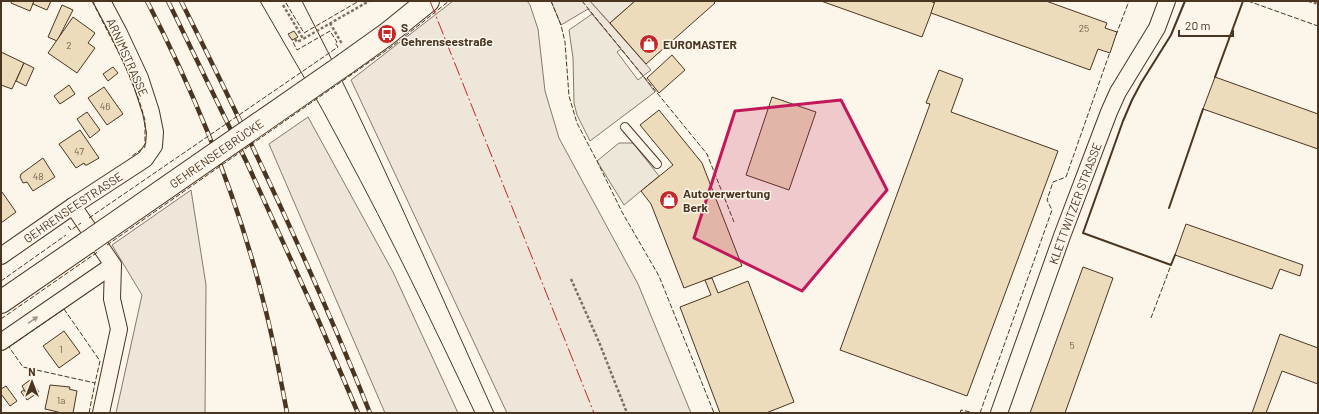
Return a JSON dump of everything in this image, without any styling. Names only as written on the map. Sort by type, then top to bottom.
[{"type":"main road","name":"GEHRENSEEBRÜCKE","points":[[1,302],[345,64],[387,34],[428,1]]},
{"type":"street","name":"ARNIMSTRASSE","points":[[102,1],[140,78],[151,112],[155,132],[154,146],[145,159]]},
{"type":"street","name":"KLETTWITZER STRASSE","points":[[999,413],[1062,236],[1109,112],[1118,92],[1157,28],[1167,1]]},
{"type":"street","name":"GEHRENSEESTRASSE","points":[[1,256],[73,206],[145,159]]},
{"type":"street","points":[[73,206],[113,265],[112,299],[119,329],[101,413]]},
{"type":"street","points":[[1,342],[113,265]]},
{"type":"lane","points":[[625,127],[657,164]]},
{"type":"path","points":[[295,39],[297,42],[303,39],[369,1]]},
{"type":"path","points":[[1309,1],[1318,4]]},
{"type":"path","points":[[283,5],[303,39]]},
{"type":"path","points":[[330,23],[340,40]]},
{"type":"path","points":[[571,279],[599,342],[627,413]]},
{"type":"highlighted area","points":[[841,100],[887,190],[802,291],[694,238],[735,111]]},
{"type":"shaded area","points":[[453,1],[527,1],[530,5],[538,29],[545,91],[559,138],[638,284],[691,413],[507,413],[351,80]]},
{"type":"shaded area","points":[[551,1],[590,1],[651,70],[643,76],[588,9],[561,25]]},
{"type":"shaded area","points":[[590,1],[635,1],[610,23]]},
{"type":"shaded area","points":[[592,14],[621,49],[617,52],[638,80],[643,76],[655,92],[590,141],[577,115],[574,103],[573,58],[569,30]]},
{"type":"shaded area","points":[[308,117],[393,272],[458,413],[385,413],[269,144]]},
{"type":"shaded area","points":[[619,143],[633,143],[659,176],[624,205],[597,161]]},
{"type":"shaded area","points":[[191,190],[206,285],[205,413],[116,413],[142,295],[112,245]]},
{"type":"building","points":[[12,1],[34,1],[30,11],[11,3]]},
{"type":"building","points":[[34,1],[51,1],[47,10],[33,4]]},
{"type":"building","name":"EUROMASTER","points":[[635,1],[713,1],[715,3],[646,64],[610,23]]},
{"type":"building","points":[[821,1],[930,1],[935,3],[922,37]]},
{"type":"building","points":[[935,1],[1046,1],[1107,23],[1105,28],[1117,32],[1110,53],[1098,49],[1090,70],[931,13]]},
{"type":"building","points":[[62,5],[73,10],[57,41],[48,37]]},
{"type":"building","points":[[73,17],[95,33],[88,43],[95,48],[77,73],[48,53]]},
{"type":"building","points":[[294,31],[298,37],[292,40],[288,34]]},
{"type":"building","points":[[1,52],[24,63],[12,89],[1,85]]},
{"type":"building","points":[[672,55],[685,70],[659,93],[647,78]]},
{"type":"building","points":[[24,63],[34,68],[26,86],[16,81]]},
{"type":"building","points":[[113,67],[118,73],[108,81],[103,74]]},
{"type":"building","points":[[939,70],[963,79],[951,112],[1058,151],[967,396],[840,350],[930,104],[926,103]]},
{"type":"building","points":[[1215,77],[1318,114],[1318,149],[1203,109]]},
{"type":"building","points":[[69,85],[75,94],[60,104],[54,96]]},
{"type":"building","points":[[104,87],[123,114],[107,125],[88,98]]},
{"type":"building","points":[[772,97],[816,112],[789,190],[746,175]]},
{"type":"building","points":[[659,110],[702,163],[742,266],[684,288],[651,204],[641,191],[673,165],[640,125]]},
{"type":"building","points":[[87,112],[100,130],[90,138],[77,119]]},
{"type":"building","points":[[80,130],[99,158],[87,165],[84,163],[76,168],[59,144]]},
{"type":"building","points":[[43,158],[55,177],[33,191],[27,182],[23,183],[20,177],[21,174]]},
{"type":"building","points":[[2,192],[16,212],[1,223],[1,193]]},
{"type":"building","points":[[1186,224],[1303,265],[1300,276],[1280,269],[1272,289],[1175,255]]},
{"type":"building","points":[[1083,267],[1113,278],[1065,413],[1030,413]]},
{"type":"building","points":[[712,278],[718,293],[748,281],[794,402],[766,413],[720,413],[680,307],[711,295],[705,280]]},
{"type":"building","points":[[64,331],[80,353],[59,368],[43,346]]},
{"type":"building","points":[[1280,334],[1318,348],[1318,384],[1282,371],[1266,413],[1252,413]]},
{"type":"building","points":[[30,380],[35,386],[26,393],[22,386]]},
{"type":"building","points":[[50,385],[70,387],[69,389],[77,391],[73,413],[62,413],[45,409]]},
{"type":"building","points":[[6,386],[17,401],[10,406],[1,394],[1,389]]},
{"type":"building","points":[[35,386],[39,392],[27,400],[21,392],[24,390],[26,393]]},
{"type":"tram line","points":[[260,1],[323,111],[378,214],[475,413]]},
{"type":"tram line","points":[[302,1],[377,154],[494,413]]},
{"type":"railway","points":[[147,1],[165,36],[198,110],[214,148],[241,224],[267,314],[287,413]]},
{"type":"railway","points":[[168,1],[247,163],[317,317],[358,413]]},
{"type":"railway","points":[[181,1],[304,257],[370,413]]},
{"type":"fence","points":[[92,1],[124,63],[139,100],[145,120],[145,147],[132,156]]},
{"type":"fence","points":[[286,3],[304,33],[359,1]]},
{"type":"fence","points":[[107,245],[394,45],[449,1]]},
{"type":"fence","points":[[551,1],[561,25],[565,42],[569,96],[577,123],[622,212],[659,276],[714,413]]},
{"type":"fence","points":[[582,1],[707,154],[734,222]]},
{"type":"fence","points":[[1116,35],[1129,1]]},
{"type":"fence","points":[[1248,1],[1318,26]]},
{"type":"fence","points":[[89,218],[338,47],[335,43],[337,42],[330,31],[297,50],[292,40]]},
{"type":"fence","points":[[980,413],[1052,210],[1047,200],[1053,182],[1066,177],[1110,52]]},
{"type":"fence","points":[[68,226],[71,230],[81,223]]},
{"type":"fence","points":[[1,281],[66,235]]},
{"type":"fence","points":[[1,319],[99,251]]},
{"type":"fence","points":[[1151,318],[1171,265]]},
{"type":"fence","points":[[64,309],[100,361],[95,383],[23,367],[9,347],[64,309]]},
{"type":"fence","points":[[89,413],[95,383]]},
{"type":"fence","points":[[960,413],[961,410],[975,413]]},
{"type":"wall","points":[[1175,255],[1171,265],[1083,233],[1132,100],[1171,35],[1185,1]]},
{"type":"wall","points":[[1215,77],[1243,1]]},
{"type":"wall","points":[[1169,208],[1203,109]]},
{"type":"power","points":[[430,1],[594,413]]},
{"type":"place","name":"S Gehrenseestraße","points":[[387,34]]},
{"type":"place","name":"EUROMASTER","points":[[649,44]]},
{"type":"place","name":"Autoverwertung Berk","points":[[669,200]]}]
